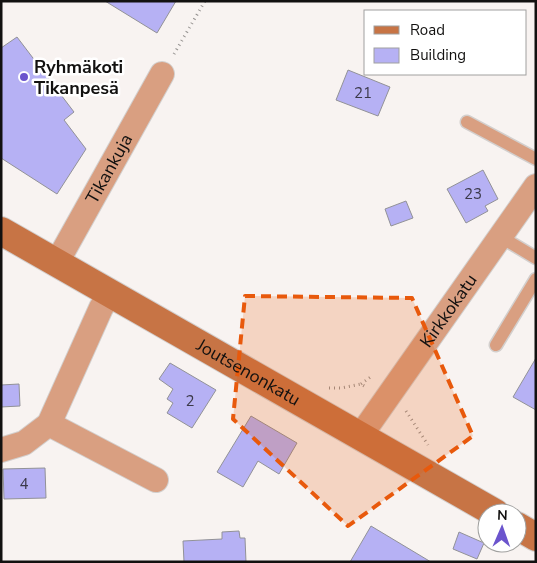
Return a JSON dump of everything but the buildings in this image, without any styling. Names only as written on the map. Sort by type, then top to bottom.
[{"type":"main road","name":"Joutsenonkatu","points":[[1,231],[56,264],[361,434],[478,503]]},
{"type":"street","name":"Tikankuja","points":[[56,264],[162,74]]},
{"type":"street","name":"Kirkkokatu","points":[[361,434],[536,186]]},
{"type":"street","points":[[1,450],[24,443],[49,424],[101,308],[110,294]]},
{"type":"street","points":[[49,424],[156,480]]},
{"type":"lane","points":[[466,122],[536,159]]},
{"type":"lane","points":[[501,236],[536,258]]},
{"type":"lane","points":[[496,345],[536,279]]},
{"type":"path","points":[[162,74],[205,1]]},
{"type":"highlighted area","points":[[245,296],[412,298],[473,436],[348,526],[233,419]]},
{"type":"place","name":"Ryhmäkoti Tikanpesä","points":[[24,77]]}]
